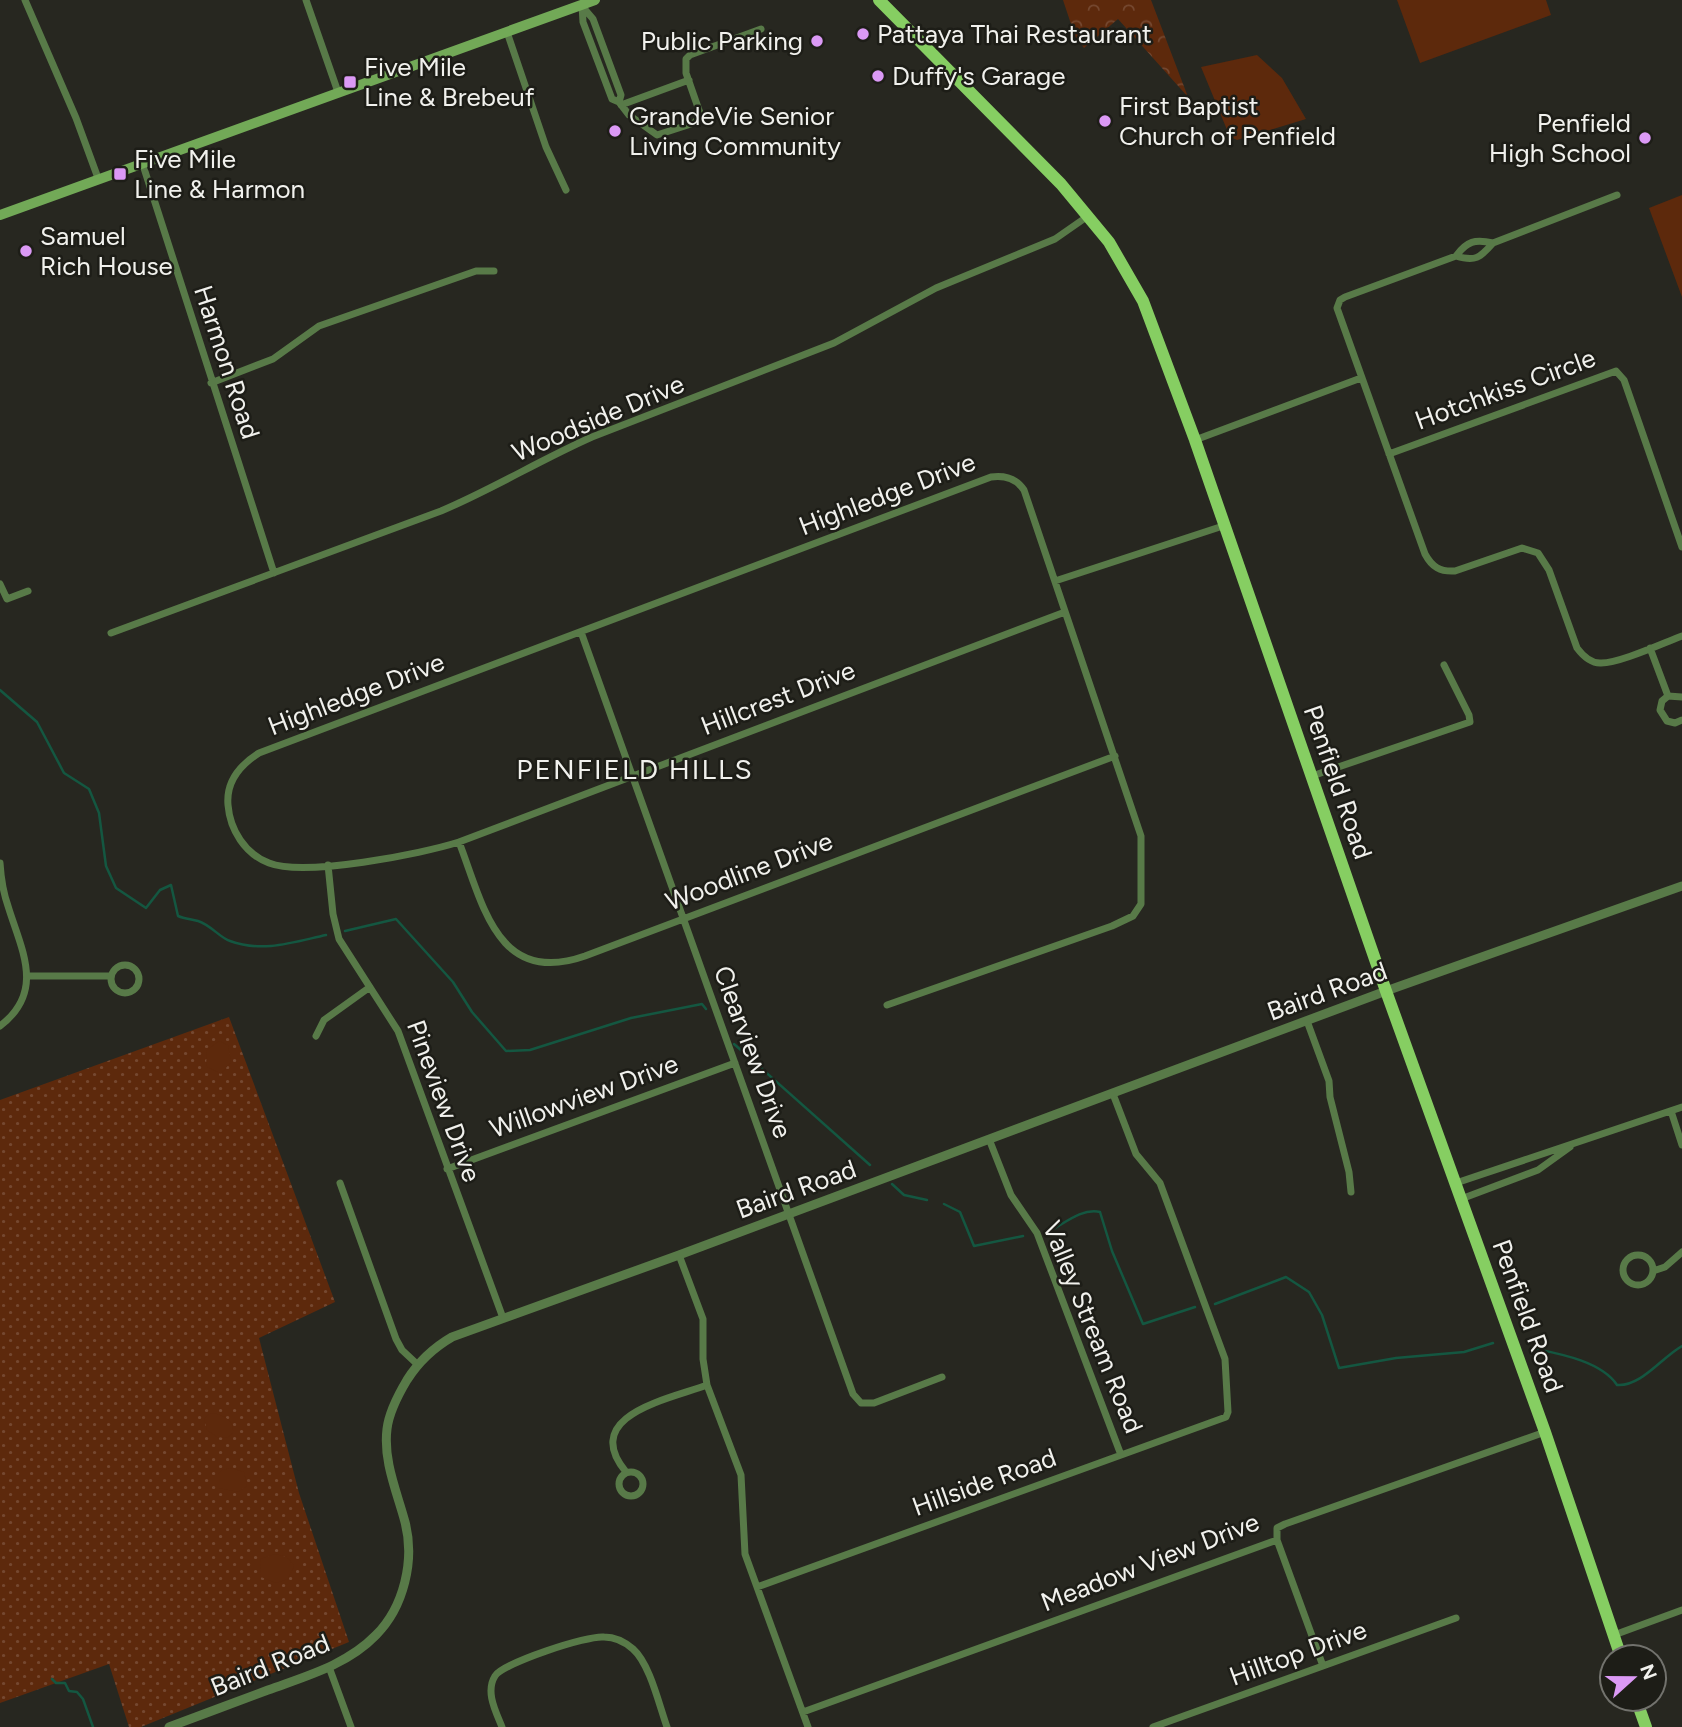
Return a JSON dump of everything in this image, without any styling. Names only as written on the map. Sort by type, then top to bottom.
[{"type":"main road","points":[[0,215],[595,0]]},
{"type":"main road","name":"Penfield Road","points":[[879,0],[1060,184],[1118,257],[1143,301],[1195,440],[1386,991],[1545,1432],[1617,1643]]},
{"type":"street","points":[[25,0],[98,178]]},
{"type":"street","points":[[306,0],[338,92]]},
{"type":"street","points":[[582,5],[583,22],[612,99],[620,103],[637,121],[660,135],[699,120],[700,111],[684,68],[686,59],[690,55],[761,29]]},
{"type":"street","points":[[507,32],[546,147],[566,190]]},
{"type":"street","points":[[620,103],[689,80]]},
{"type":"street","name":"Harmon Road","points":[[142,162],[274,573]]},
{"type":"street","points":[[1456,256],[1469,260],[1482,256],[1493,243],[1617,195]]},
{"type":"street","name":"Woodside Drive","points":[[111,633],[473,498],[592,438],[809,354],[855,333],[936,288],[1055,239],[1088,216]]},
{"type":"street","points":[[1493,243],[1477,240],[1465,244],[1456,256],[1340,300],[1337,308],[1424,554],[1435,567],[1444,571],[1455,571],[1514,550],[1522,548],[1533,551],[1546,563],[1577,648],[1585,658],[1597,663],[1604,663],[1682,636]]},
{"type":"street","points":[[211,383],[273,359],[319,326],[476,271],[494,271]]},
{"type":"street","name":"Hotchkiss Circle","points":[[1389,454],[1616,371],[1624,380],[1682,547]]},
{"type":"street","points":[[1195,440],[1361,378]]},
{"type":"street","name":"Highledge Drive","points":[[233,829],[227,802],[229,788],[241,767],[259,754],[991,477],[1001,476],[1015,480],[1024,491],[1115,756],[1140,836],[1142,898],[1137,913],[1129,919],[887,1005]]},
{"type":"street","points":[[1055,581],[1223,526]]},
{"type":"street","points":[[0,584],[7,599],[28,591]]},
{"type":"street","name":"Hillcrest Drive","points":[[233,829],[244,846],[269,863],[296,867],[411,855],[459,842],[1065,612]]},
{"type":"street","name":"Clearview Drive","points":[[581,632],[857,1399],[866,1404],[874,1404],[942,1377]]},
{"type":"street","points":[[1650,648],[1668,696]]},
{"type":"street","points":[[1312,776],[1470,722],[1444,664]]},
{"type":"street","points":[[1668,696],[1682,697]]},
{"type":"street","points":[[1668,696],[1660,706],[1661,715],[1671,723],[1682,720]]},
{"type":"street","name":"Woodline Drive","points":[[459,842],[499,937],[514,952],[533,961],[558,963],[571,961],[1115,756]]},
{"type":"street","points":[[0,863],[4,891],[24,950],[27,976],[20,1003],[0,1026]]},
{"type":"street","name":"Pineview Drive","points":[[328,865],[333,914],[339,939],[398,1031],[503,1318]]},
{"type":"street","name":"Baird Road","points":[[169,1727],[196,1722],[330,1667],[354,1653],[387,1623],[404,1586],[409,1559],[408,1540],[389,1467],[387,1428],[396,1400],[418,1365],[435,1347],[452,1337],[680,1255],[1386,991],[1682,886]]},
{"type":"street","points":[[27,976],[111,976]]},
{"type":"street","points":[[316,1036],[324,1020],[370,987]]},
{"type":"street","points":[[1307,1021],[1329,1081],[1330,1097],[1349,1172],[1351,1192]]},
{"type":"street","name":"Willowview Drive","points":[[447,1169],[735,1063]]},
{"type":"street","name":"Hillside Road","points":[[757,1587],[1226,1418],[1228,1412],[1225,1359],[1160,1183],[1136,1154],[1113,1094]]},
{"type":"street","points":[[1456,1183],[1682,1107]]},
{"type":"street","points":[[1671,1111],[1682,1146]]},
{"type":"street","name":"Valley Stream Road","points":[[989,1139],[1011,1195],[1037,1233],[1121,1455]]},
{"type":"street","points":[[1461,1199],[1538,1170],[1577,1142]]},
{"type":"street","points":[[340,1183],[396,1339],[402,1350],[418,1365]]},
{"type":"street","points":[[1653,1271],[1650,1261],[1637,1255],[1628,1258],[1623,1272],[1627,1280],[1641,1285],[1649,1280],[1653,1271],[1665,1267],[1682,1252]]},
{"type":"street","points":[[680,1255],[703,1319],[703,1359],[707,1385],[741,1475],[743,1541],[808,1727]]},
{"type":"street","points":[[626,1472],[621,1466],[615,1447],[614,1437],[620,1422],[634,1412],[707,1385]]},
{"type":"street","name":"Meadow View Drive","points":[[803,1712],[1277,1540],[1276,1531],[1285,1524],[1545,1432]]},
{"type":"street","points":[[1277,1540],[1323,1667]]},
{"type":"street","points":[[1614,1635],[1682,1610]]},
{"type":"street","name":"Hilltop Drive","points":[[1153,1727],[1457,1618]]},
{"type":"street","points":[[502,1727],[491,1694],[495,1676],[501,1669],[582,1639],[606,1636],[626,1644],[642,1660],[667,1727]]},
{"type":"street","points":[[330,1667],[351,1727]]},
{"type":"green space","points":[[1063,0],[1151,0],[1188,97],[1118,19],[1084,48],[1075,36]]},
{"type":"green space","points":[[1397,0],[1546,0],[1551,15],[1420,63]]},
{"type":"green space","points":[[1257,55],[1282,78],[1306,119],[1237,140],[1230,137],[1201,67]]},
{"type":"green space","points":[[1682,195],[1682,297],[1649,208]]},
{"type":"green space","points":[[229,1017],[335,1302],[259,1338],[299,1493],[349,1642],[141,1727],[129,1727],[109,1664],[0,1703],[0,1100]]},
{"type":"green space","points":[[219,1041],[228,1045],[231,1062],[221,1074],[206,1066],[207,1050]]},
{"type":"green space","points":[[214,1413],[225,1417],[232,1424],[233,1432],[228,1438],[217,1437],[207,1430],[204,1419]]},
{"type":"green space","points":[[231,1468],[244,1472],[247,1486],[238,1492],[218,1488],[218,1474]]},
{"type":"green space","points":[[275,1554],[287,1557],[294,1566],[288,1579],[276,1583],[261,1577],[260,1559]]},
{"type":"waterway","points":[[0,690],[37,722],[64,773],[89,789],[99,813],[106,866],[116,888],[146,908],[160,890],[171,885],[178,916],[203,923],[226,939],[242,944],[278,945],[326,935]]},
{"type":"waterway","points":[[345,931],[396,919],[453,982],[472,1012],[506,1051],[530,1050],[631,1018],[702,1004],[706,1009]]},
{"type":"waterway","points":[[734,1044],[870,1165]]},
{"type":"waterway","points":[[892,1184],[904,1195],[927,1200]]},
{"type":"waterway","points":[[944,1204],[960,1212],[974,1246],[1023,1236]]},
{"type":"waterway","points":[[1052,1230],[1081,1214],[1100,1212],[1112,1251],[1143,1324],[1195,1307]]},
{"type":"waterway","points":[[1215,1304],[1286,1277],[1309,1292],[1322,1315],[1339,1368],[1396,1358],[1464,1352],[1493,1343]]},
{"type":"waterway","points":[[1536,1349],[1591,1365],[1602,1370],[1617,1385],[1643,1376],[1682,1346]]},
{"type":"waterway","points":[[52,1679],[56,1683],[65,1683],[69,1691],[77,1692],[83,1699],[93,1727]]},
{"type":"place","name":"Pattaya Thai Restaurant","points":[[863,34]]},
{"type":"place","name":"Public Parking","points":[[817,41]]},
{"type":"place","name":"Duffy's Garage","points":[[878,76]]},
{"type":"place","name":"Five Mile Line & Brebeuf","points":[[350,82]]},
{"type":"place","name":"First Baptist Church of Penfield","points":[[1105,121]]},
{"type":"place","name":"GrandeVie Senior Living Community","points":[[615,131]]},
{"type":"place","name":"Penfield High School","points":[[1645,138]]},
{"type":"place","name":"Five Mile Line & Harmon","points":[[120,174]]},
{"type":"place","name":"Samuel Rich House","points":[[26,251]]},
{"type":"district","name":"PENFIELD HILLS","points":[[635,769]]}]
